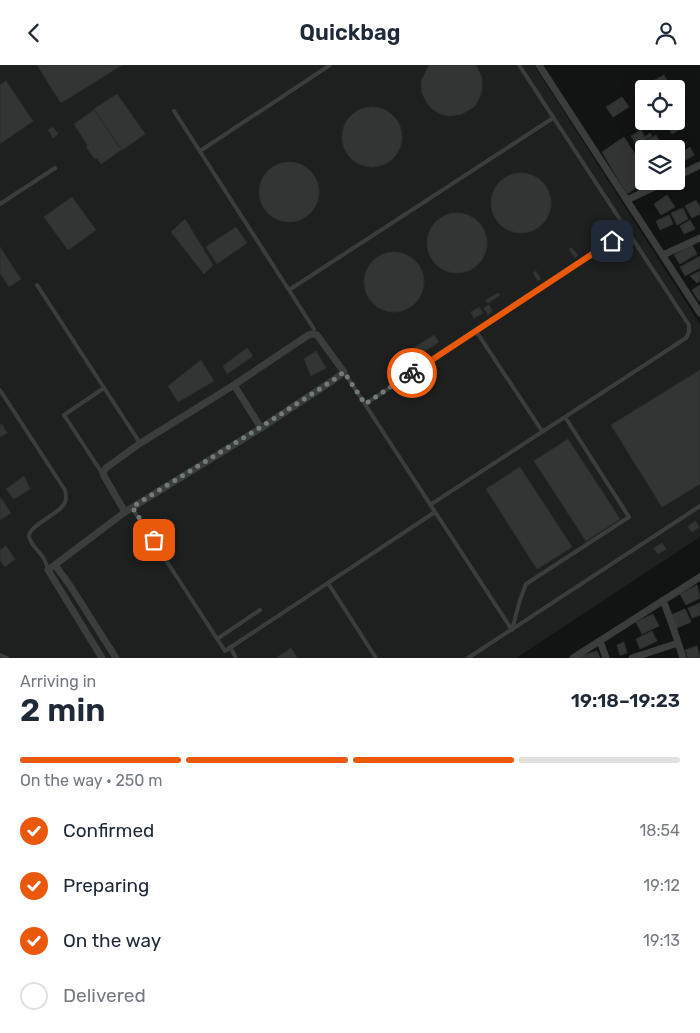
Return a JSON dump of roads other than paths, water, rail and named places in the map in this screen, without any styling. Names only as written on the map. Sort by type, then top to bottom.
[{"type":"street","points":[[539,65],[663,255],[698,305],[700,313]]},
{"type":"street","points":[[685,172],[700,165]]},
{"type":"street","points":[[627,200],[648,190]]},
{"type":"street","points":[[663,255],[700,238]]},
{"type":"street","points":[[102,658],[48,570],[132,507],[261,427],[344,372],[317,335],[311,334],[307,336],[234,385],[140,443],[106,468],[103,472],[104,476],[125,512]]},
{"type":"street","points":[[234,385],[261,427]]},
{"type":"street","points":[[55,565],[116,658]]},
{"type":"street","points":[[573,658],[700,577]]},
{"type":"street","points":[[663,601],[683,658]]},
{"type":"street","points":[[600,641],[606,658]]},
{"type":"street","points":[[632,658],[678,643]]},
{"type":"lane","points":[[200,151],[330,65]]},
{"type":"lane","points":[[430,505],[686,338],[689,332],[688,325],[519,65]]},
{"type":"lane","points":[[174,111],[314,329]]},
{"type":"lane","points":[[289,290],[553,118]]},
{"type":"lane","points":[[0,204],[55,168]]},
{"type":"lane","points":[[365,404],[627,231]]},
{"type":"lane","points":[[37,285],[140,443]]},
{"type":"lane","points":[[476,331],[542,431]]},
{"type":"lane","points":[[344,372],[512,630]]},
{"type":"lane","points":[[104,388],[64,415],[104,476]]},
{"type":"lane","points":[[0,391],[65,490],[66,499],[63,506],[37,525],[29,536],[44,559],[48,570]]},
{"type":"lane","points":[[512,630],[526,585],[629,517],[564,417]]},
{"type":"lane","points":[[132,507],[225,651],[435,512]]},
{"type":"lane","points":[[468,658],[700,507]]},
{"type":"lane","points":[[44,559],[55,565]]},
{"type":"lane","points":[[328,583],[376,658]]},
{"type":"lane","points":[[217,639],[260,610]]},
{"type":"lane","points":[[230,647],[236,658]]},
{"type":"lane","points":[[0,655],[7,658]]}]
